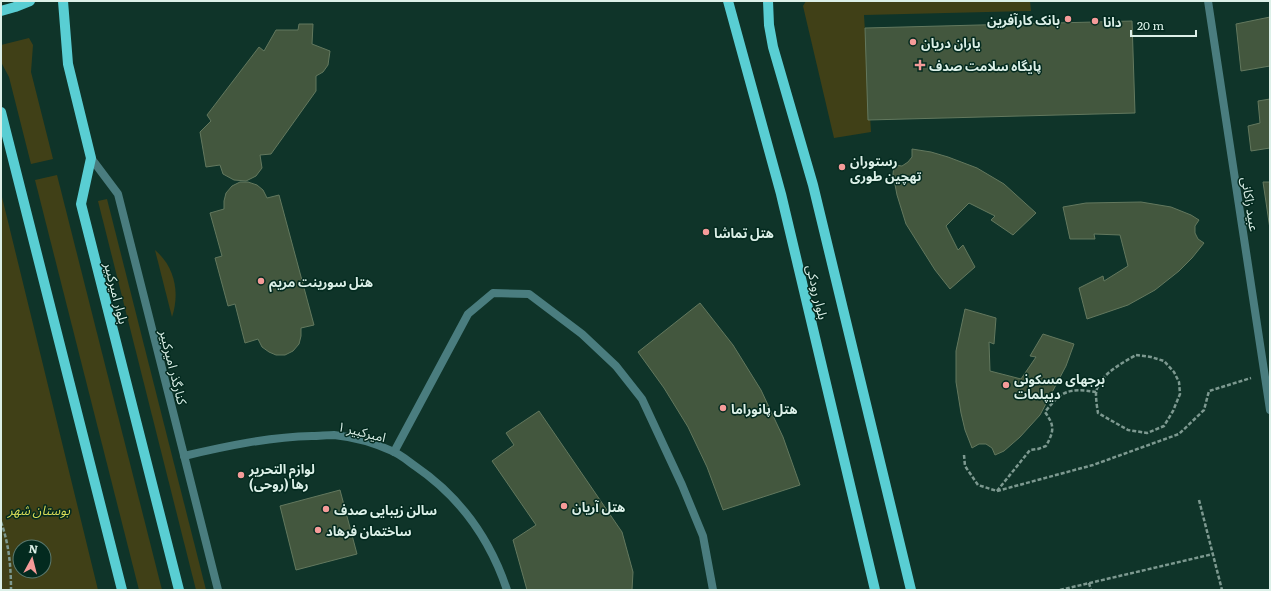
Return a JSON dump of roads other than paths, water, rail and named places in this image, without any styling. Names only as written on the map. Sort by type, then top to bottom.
[{"type":"main road","points":[[1,11],[30,1]]},
{"type":"main road","name":"بلوار امیرکبیر","points":[[63,1],[68,64],[91,158],[81,204],[179,590]]},
{"type":"main road","name":"بلوار رودکی","points":[[728,1],[781,194],[875,590]]},
{"type":"main road","name":"بلوار رودکی","points":[[768,1],[769,25],[773,47],[813,185],[912,590]]},
{"type":"main road","points":[[1,112],[4,137],[122,590]]},
{"type":"street","name":"عبید زاکانی","points":[[1208,1],[1270,410]]},
{"type":"street","name":"کنارگذر امیرکبیر","points":[[91,158],[118,194],[218,590]]},
{"type":"street","points":[[394,452],[468,314],[493,293],[529,294],[582,334],[616,366],[642,399],[682,485],[703,536],[713,590]]},
{"type":"street","name":"امیرکبیر ۱","points":[[184,456],[227,446],[295,436],[334,435],[371,443],[394,452],[430,476],[451,494],[473,522],[490,549],[507,590]]},
{"type":"place","name":"بانک کارآفرین","points":[[1068,19]]},
{"type":"place","name":"دانا","points":[[1095,21]]},
{"type":"place","name":"یاران دریان","points":[[913,42]]},
{"type":"place","name":"پایگاه سلامت صدف","points":[[920,65]]},
{"type":"place","name":"رستوران تهچین طوری","points":[[842,167]]},
{"type":"place","name":"هتل تماشا","points":[[706,232]]},
{"type":"place","name":"هتل سورینت مريم","points":[[261,281]]},
{"type":"place","name":"برجهای مسکونی دیپلمات","points":[[1006,385]]},
{"type":"place","name":"هتل پانوراما","points":[[723,408]]},
{"type":"place","name":"لوازم التحریر رها (روحی)","points":[[241,475]]},
{"type":"place","name":"هتل آریان","points":[[564,506]]},
{"type":"place","name":"سالن زیبایی صدف","points":[[326,509]]},
{"type":"place","name":"ساختمان فرهاد","points":[[318,530]]},
{"type":"park label","name":"بوستان شهر","points":[[39,509]]}]
